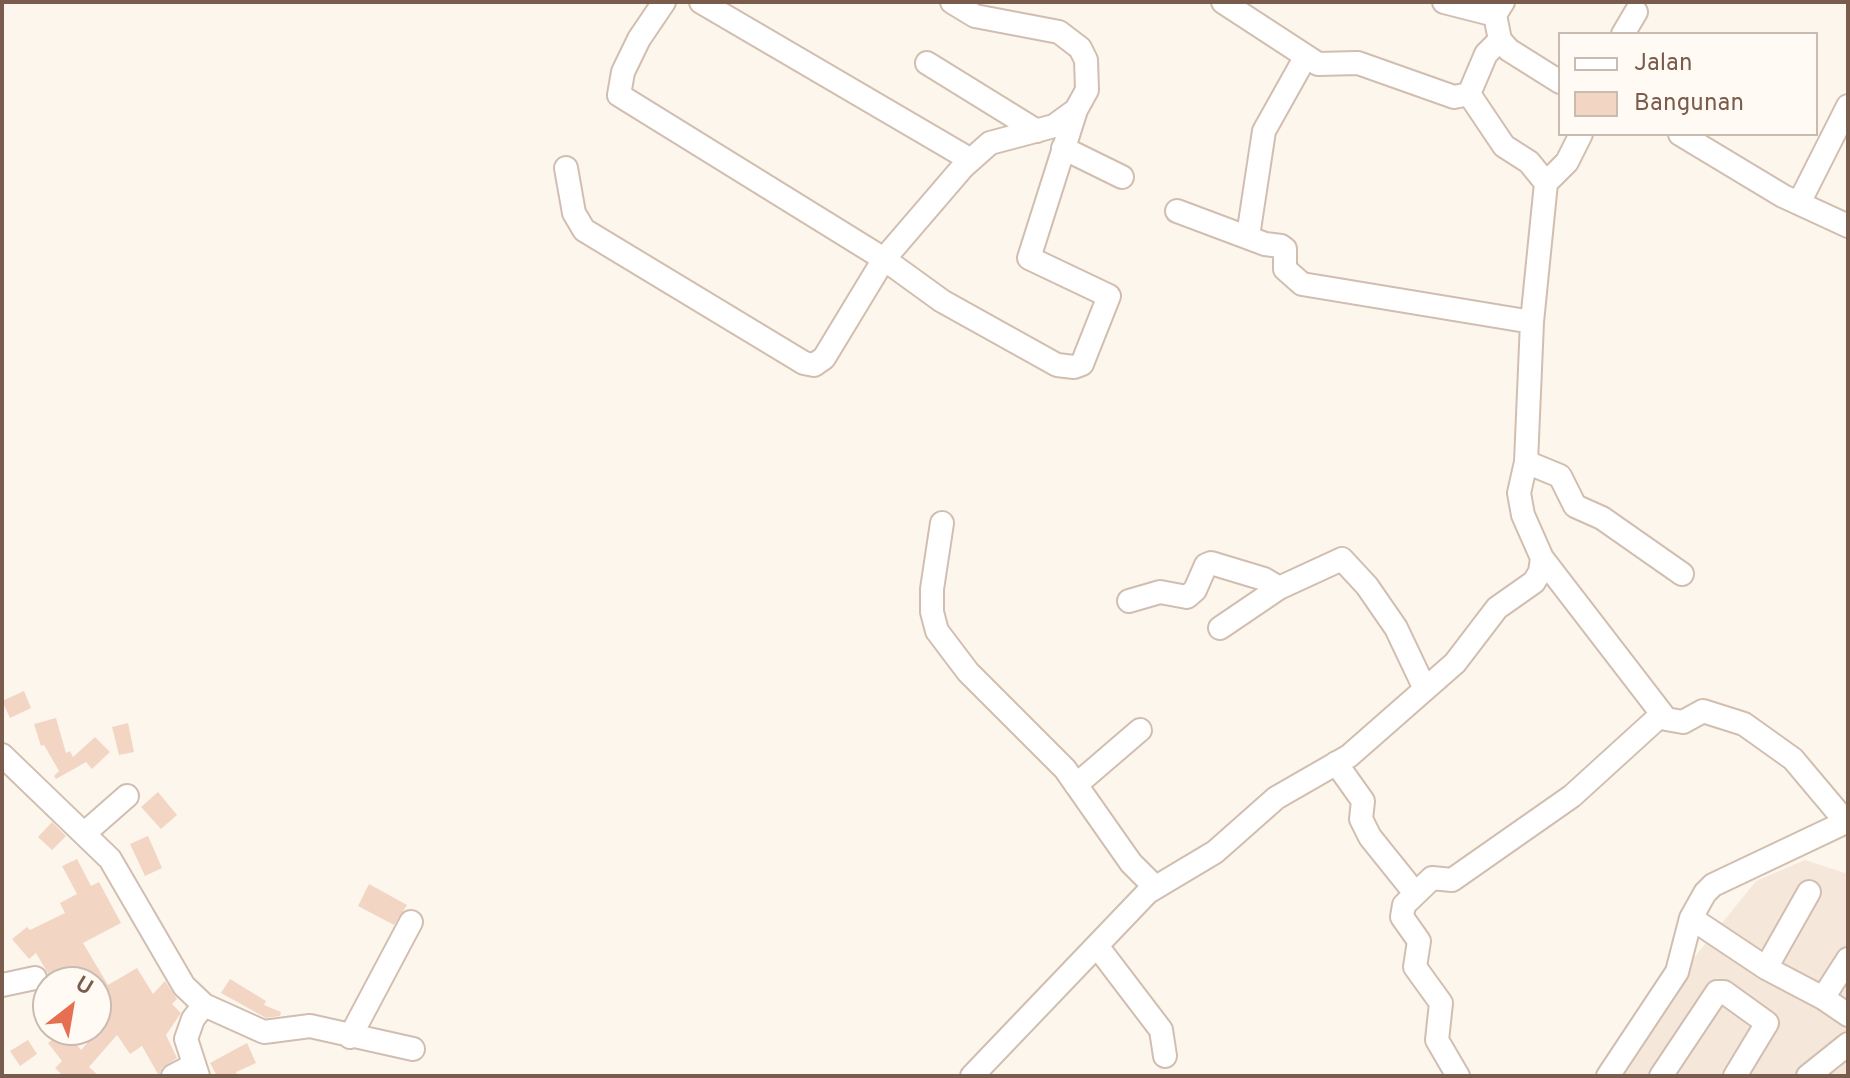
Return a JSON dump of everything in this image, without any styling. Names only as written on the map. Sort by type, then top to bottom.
[{"type":"street","points":[[664,2],[639,39],[623,72],[619,95],[884,259],[942,301],[1057,365],[1082,364],[1109,296],[1029,258],[1076,110],[1087,90],[1089,75],[1086,60],[1071,39],[1045,27],[975,16],[952,2]]},
{"type":"street","points":[[701,2],[971,160]]},
{"type":"street","points":[[1223,2],[1325,65],[1358,63],[1454,97],[1469,94]]},
{"type":"street","points":[[1444,2],[1499,9],[1500,40],[1509,50],[1558,81]]},
{"type":"street","points":[[1624,32],[1636,12]]},
{"type":"street","points":[[1469,94],[1486,54],[1500,40]]},
{"type":"street","points":[[1248,236],[1264,131],[1306,56]]},
{"type":"street","points":[[927,63],[1037,131]]},
{"type":"street","points":[[1469,94],[1504,146],[1529,162],[1546,183]]},
{"type":"street","points":[[1799,203],[1848,106]]},
{"type":"street","points":[[566,168],[574,213],[584,230],[804,363],[814,365],[824,358],[884,259],[971,160],[990,143],[1054,126],[1076,110]]},
{"type":"street","points":[[1580,136],[1567,162],[1546,183],[1532,322],[1526,462],[1519,493],[1521,505],[1542,558],[1608,640],[1661,715],[1674,723],[1683,722],[1703,711],[1744,724],[1793,759],[1847,821],[1713,885],[1691,918],[1677,972],[1608,1076]]},
{"type":"street","points":[[1683,136],[1799,203],[1848,226]]},
{"type":"street","points":[[1063,148],[1122,177]]},
{"type":"street","points":[[1177,211],[1265,244],[1281,246],[1285,249],[1285,269],[1302,284],[1532,322]]},
{"type":"street","points":[[1526,462],[1555,472],[1564,482],[1575,506],[1602,518],[1682,574]]},
{"type":"street","points":[[942,523],[932,589],[932,612],[937,631],[968,672],[1042,744],[1076,785],[1131,863],[1155,887]]},
{"type":"street","points":[[972,1076],[1155,887],[1215,852],[1276,798],[1349,756],[1455,663],[1497,608],[1534,582],[1540,572],[1542,558]]},
{"type":"street","points":[[1220,628],[1279,588],[1342,559],[1367,586],[1396,628],[1425,689]]},
{"type":"street","points":[[1129,601],[1160,592],[1187,597],[1195,590],[1206,565],[1211,563],[1264,579],[1279,588]]},
{"type":"street","points":[[1458,1076],[1437,1040],[1441,1003],[1415,967],[1419,941],[1402,917],[1404,905],[1432,878],[1452,880],[1560,805],[1661,715]]},
{"type":"street","points":[[1076,785],[1140,730]]},
{"type":"street","points":[[4,760],[86,832],[110,859],[184,986],[204,1005],[264,1032],[302,1026],[413,1049]]},
{"type":"street","points":[[1336,763],[1363,801],[1361,819],[1370,837],[1415,893]]},
{"type":"street","points":[[86,832],[127,796]]},
{"type":"street","points":[[1766,968],[1809,892]]},
{"type":"street","points":[[1691,918],[1766,968],[1848,1015]]},
{"type":"street","points":[[350,1037],[411,922]]},
{"type":"street","points":[[1097,946],[1161,1030],[1165,1056]]},
{"type":"street","points":[[1823,998],[1848,959]]},
{"type":"street","points":[[2,985],[32,979]]},
{"type":"street","points":[[1661,1076],[1717,992],[1724,992],[1764,1018],[1764,1031],[1735,1076]]},
{"type":"street","points":[[188,1073],[187,1029],[204,1005]]},
{"type":"street","points":[[1808,1076],[1848,1044]]},
{"type":"shaded area","points":[[1805,860],[1848,874],[1848,1076],[1617,1076],[1688,965],[1756,881]]},
{"type":"building","points":[[24,691],[31,708],[10,718],[2,701]]},
{"type":"building","points":[[56,718],[66,753],[70,751],[73,757],[95,737],[110,752],[92,769],[86,762],[56,779],[54,776],[59,771],[44,745],[41,746],[34,724]]},
{"type":"building","points":[[128,723],[134,752],[119,755],[112,727]]},
{"type":"building","points":[[158,792],[177,815],[161,829],[141,807]]},
{"type":"building","points":[[52,822],[66,836],[52,850],[38,837]]},
{"type":"building","points":[[148,836],[162,868],[145,876],[130,844]]},
{"type":"building","points":[[77,859],[91,886],[99,882],[121,923],[83,943],[97,966],[44,966],[36,953],[29,959],[12,939],[27,927],[30,930],[65,913],[60,903],[77,894],[62,866]]},
{"type":"building","points":[[369,884],[407,905],[394,925],[358,906]]},
{"type":"building","points":[[137,968],[153,994],[165,981],[177,999],[172,1004],[181,1013],[166,1035],[177,1058],[162,1068],[159,1076],[142,1046],[130,1054],[117,1035],[112,1041],[112,983]]},
{"type":"building","points":[[230,979],[266,1001],[264,1005],[281,1012],[280,1016],[266,1018],[221,993]]},
{"type":"building","points":[[28,1040],[37,1054],[20,1066],[10,1051]]},
{"type":"building","points":[[247,1043],[256,1063],[236,1072],[238,1076],[217,1076],[210,1063]]},
{"type":"building","points":[[50,1046],[78,1046],[81,1050],[85,1046],[107,1046],[89,1067],[99,1076],[63,1076],[55,1068],[62,1061]]}]
